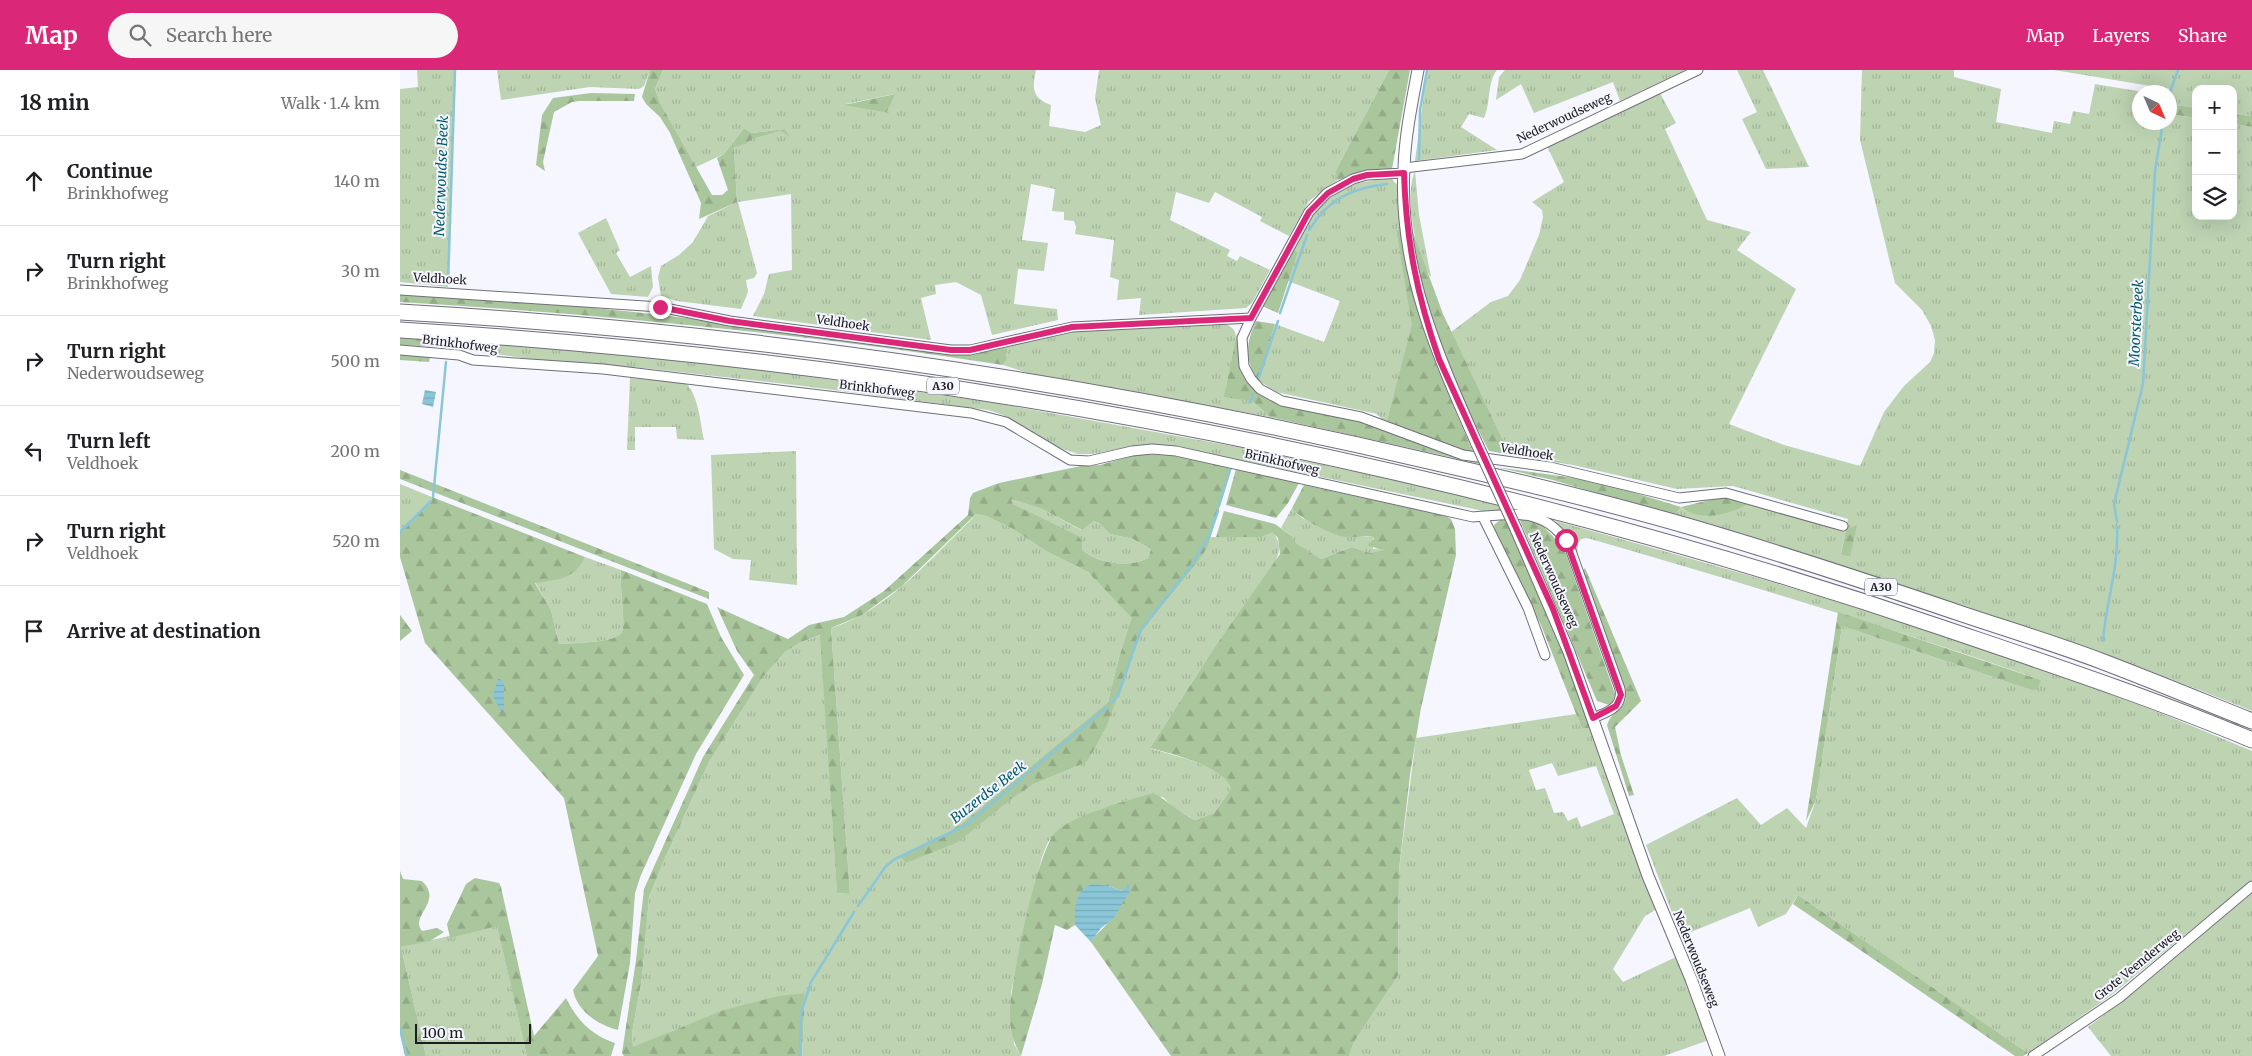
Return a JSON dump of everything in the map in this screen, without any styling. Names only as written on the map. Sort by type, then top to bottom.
[{"type":"highway","name":"A30","points":[[400,312],[602,326],[762,343],[895,361],[1181,406],[1352,442],[1503,477],[1691,527],[1864,581],[2096,659],[2252,721]]},
{"type":"highway","name":"A30","points":[[400,330],[609,345],[886,377],[1020,397],[1346,460],[1517,501],[1684,546],[1858,598],[2090,678],[2252,740]]},
{"type":"street","name":"Nederwoudseweg","points":[[1418,70],[1408,120],[1404,170],[1407,229],[1418,296],[1439,359],[1553,609],[1644,867],[1691,979],[1719,1056]]},
{"type":"street","name":"Nederwoudseweg","points":[[1404,170],[1522,154],[1698,70]]},
{"type":"street","name":"Veldhoek","points":[[1404,170],[1367,175],[1353,179],[1323,197],[1309,212],[1242,338],[1244,366],[1251,379],[1260,389],[1282,400],[1361,417],[1463,455],[1550,468],[1679,498],[1726,493],[1843,526]]},
{"type":"street","name":"Veldhoek","points":[[400,290],[660,307],[730,321],[951,350],[970,350],[1072,327],[1251,318]]},
{"type":"street","name":"Brinkhofweg","points":[[400,350],[459,355],[473,360],[612,370],[971,413],[1006,422],[1070,460],[1089,461],[1152,449],[1176,451],[1473,517],[1516,513],[1533,516],[1551,526],[1566,540],[1621,695],[1616,706],[1593,718]]},
{"type":"street","points":[[1483,517],[1528,608],[1545,655]]},
{"type":"street","name":"Grote Veenderweg","points":[[2033,1056],[2119,998],[2252,886]]},
{"type":"green space","points":[[417,70],[456,70],[448,287],[400,282],[400,89],[418,87]]},
{"type":"green space","points":[[497,70],[650,70],[644,86],[639,89],[590,87],[501,100]]},
{"type":"green space","points":[[650,70],[663,70],[655,89],[660,103],[712,195],[722,195],[728,190],[717,158],[724,154],[744,128],[752,133],[785,129],[790,137],[780,131],[752,139],[746,144],[734,147],[737,202],[699,219],[701,203],[670,133],[660,117],[646,104],[642,97]]},
{"type":"green space","points":[[663,70],[1036,70],[1035,92],[1040,99],[1051,105],[1049,126],[1085,132],[1101,125],[1095,98],[1099,70],[1389,70],[1335,172],[1338,180],[1309,201],[1289,236],[1260,221],[1262,217],[1215,192],[1209,203],[1176,192],[1170,220],[1230,250],[1227,256],[1237,261],[1240,256],[1270,270],[1252,303],[1246,308],[1139,315],[1141,298],[1117,300],[1119,280],[1110,277],[1114,240],[1075,234],[1076,227],[1074,221],[1064,220],[1064,212],[1052,211],[1055,189],[1031,184],[1022,240],[1048,243],[1044,271],[1018,269],[1014,304],[1057,309],[1058,320],[992,335],[981,295],[956,282],[935,285],[936,294],[921,298],[931,340],[753,316],[764,294],[769,274],[792,270],[791,194],[738,202],[757,273],[754,278],[746,280],[748,292],[741,309],[677,301],[661,296],[658,277],[661,266],[679,255],[693,242],[708,216],[737,202],[734,146],[746,144],[751,139],[780,131],[789,136],[785,129],[752,133],[744,128],[724,154],[696,167],[660,103],[655,89]],"holes":[[[894,94],[887,112],[846,104]]]},
{"type":"green space","points":[[1389,70],[1410,70],[1392,169],[1353,174],[1338,180],[1335,172]]},
{"type":"green space","points":[[1427,70],[1497,70],[1490,87],[1488,106],[1484,118],[1469,114],[1461,127],[1497,150],[1415,161]]},
{"type":"green space","points":[[1505,70],[1685,70],[1620,101],[1613,82],[1534,113],[1521,84],[1496,100],[1499,77]]},
{"type":"green space","points":[[1737,70],[1763,70],[1809,167],[1766,169],[1742,119],[1757,112]]},
{"type":"green space","points":[[1862,70],[1954,70],[1954,77],[2001,89],[1996,122],[2052,133],[2054,121],[2070,124],[2073,111],[2089,114],[2095,84],[2132,90],[2132,130],[2177,130],[2177,115],[2192,117],[2192,220],[2237,220],[2237,125],[2252,127],[2252,711],[2109,656],[1965,606],[1674,516],[1681,507],[1686,511],[1751,502],[1846,529],[1848,519],[1733,486],[1677,489],[1573,465],[1507,444],[1502,438],[1451,332],[1491,302],[1508,296],[1520,280],[1539,235],[1543,217],[1542,210],[1532,202],[1564,182],[1546,144],[1659,91],[1676,123],[1665,129],[1707,220],[1751,232],[1737,250],[1796,289],[1729,424],[1784,445],[1860,466],[1884,412],[1904,386],[1930,362],[1934,353],[1935,340],[1931,326],[1922,310],[1895,283],[1860,140]],"holes":[[[1852,529],[1850,557],[1841,553],[1846,530]]]},
{"type":"green space","points":[[2054,70],[2252,70],[2252,116],[2237,114],[2237,85],[2192,85],[2192,107],[2177,105],[2177,85],[2145,85]]},
{"type":"green space","points":[[591,93],[635,94],[634,101],[572,102],[554,112],[543,162],[545,171],[536,165],[542,115],[553,98]]},
{"type":"green space","points":[[895,94],[887,112],[890,113],[844,105]]},
{"type":"green space","points":[[2177,105],[2192,107],[2192,117],[2177,115]]},
{"type":"green space","points":[[2237,114],[2252,116],[2252,127],[2237,125]]},
{"type":"green space","points":[[1415,171],[1419,215],[1431,277],[1420,255],[1413,226],[1411,195]]},
{"type":"green space","points":[[1391,178],[1399,187],[1403,229],[1396,230],[1413,325],[1386,424],[1377,414],[1276,392],[1258,380],[1275,324],[1324,342],[1340,301],[1288,281],[1298,252],[1291,249],[1311,217],[1329,196],[1340,190],[1370,181]]},
{"type":"green space","points":[[606,218],[620,250],[616,253],[630,277],[651,266],[653,287],[648,297],[611,294],[578,233]]},
{"type":"green space","points":[[1411,227],[1443,314],[1502,438],[1525,451],[1573,465],[1489,451],[1440,355],[1418,272]]},
{"type":"green space","points":[[1403,229],[1406,259],[1419,315],[1428,343],[1473,452],[1456,450],[1386,424],[1412,325],[1396,230]]},
{"type":"green space","points":[[1291,249],[1298,252],[1278,313],[1262,306]]},
{"type":"green space","points":[[400,293],[610,309],[959,354],[1005,342],[1007,359],[1003,365],[853,344],[702,326],[400,302]]},
{"type":"green space","points":[[1256,321],[1275,324],[1258,380],[1250,365],[1248,351],[1250,337]]},
{"type":"green space","points":[[1226,324],[1235,333],[1235,343],[1252,401],[1270,417],[1031,374],[1003,365],[1007,359],[1005,342],[1052,332]]},
{"type":"green space","points":[[1237,333],[1239,359],[1245,374],[1281,403],[1360,422],[1453,455],[1488,461],[1491,466],[1270,417],[1252,401],[1224,397]]},
{"type":"green space","points":[[400,337],[445,339],[445,347],[400,345]]},
{"type":"green space","points":[[445,339],[705,362],[990,402],[1238,447],[1429,487],[1511,509],[1512,511],[1488,512],[1173,446],[1139,445],[1092,454],[1078,454],[1060,448],[1003,415],[988,410],[643,368],[531,359],[445,347]]},
{"type":"green space","points":[[400,351],[431,354],[429,362],[400,360]]},
{"type":"green space","points":[[630,378],[686,383],[694,395],[704,440],[677,439],[676,427],[635,427],[635,450],[627,450]]},
{"type":"green space","points":[[796,451],[797,585],[749,580],[751,560],[733,559],[714,549],[711,455]]},
{"type":"green space","points":[[1139,454],[1177,456],[1231,468],[1208,546],[1198,562],[1142,631],[1106,727],[1087,762],[1034,784],[1011,799],[958,842],[906,863],[900,856],[945,835],[965,821],[1108,702],[1118,661],[1132,618],[1088,572],[1046,551],[1011,528],[986,516],[976,514],[902,586],[862,615],[831,628],[850,894],[837,893],[820,635],[799,643],[785,652],[763,677],[709,762],[649,897],[642,978],[632,1033],[633,1047],[724,1010],[778,996],[805,993],[802,1056],[624,1056],[622,1053],[636,960],[644,889],[703,757],[754,675],[737,651],[717,607],[788,639],[809,625],[844,617],[884,591],[968,515],[970,498],[973,493],[999,483],[1081,466],[1100,465]],"holes":[[[1011,499],[1042,509],[1082,530],[1094,521],[1099,523],[1110,534],[1133,539],[1151,549],[1148,558],[1123,564],[1097,559],[1082,550],[1082,541],[1078,536],[1013,504]]]},
{"type":"green space","points":[[1496,467],[1596,481],[1681,507],[1674,516],[1553,480]]},
{"type":"green space","points":[[1236,469],[1299,483],[1288,503],[1276,518],[1226,505]]},
{"type":"green space","points":[[400,470],[709,592],[709,599],[400,479]]},
{"type":"green space","points":[[400,484],[432,497],[432,501],[400,531]]},
{"type":"green space","points":[[1304,485],[1446,516],[1451,519],[1455,529],[1456,555],[1421,708],[1410,775],[1399,870],[1398,976],[1354,1042],[1349,1056],[1171,1056],[1091,942],[1112,919],[1120,906],[1122,891],[1109,886],[1075,918],[1075,925],[1067,930],[1055,925],[1042,984],[1021,1056],[1012,1035],[1010,1013],[1014,975],[1040,865],[1055,833],[1063,826],[1087,814],[1153,793],[1195,820],[1214,813],[1231,789],[1226,781],[1208,768],[1196,762],[1150,748],[1214,648],[1280,554],[1278,538],[1272,532],[1262,537],[1216,537],[1224,511],[1275,524],[1290,535],[1296,543],[1321,559],[1352,547],[1370,553],[1384,550],[1369,546],[1368,544],[1374,539],[1373,537],[1340,536],[1301,517],[1292,508]]},
{"type":"green space","points":[[432,497],[585,557],[571,574],[558,579],[535,583],[551,610],[559,644],[603,640],[618,636],[622,632],[621,570],[707,604],[721,637],[744,675],[696,754],[641,875],[635,893],[630,963],[618,1030],[603,1025],[584,1011],[575,998],[573,990],[598,956],[564,798],[425,643],[400,557],[400,531],[432,501]]},
{"type":"green space","points":[[1722,497],[1736,497],[1751,502],[1726,513],[1707,516],[1689,512],[1681,507]]},
{"type":"green space","points":[[1011,499],[1042,509],[1081,530],[1094,521],[1099,523],[1110,534],[1133,539],[1151,549],[1148,558],[1123,564],[1097,559],[1082,550],[1082,541],[1013,504]]},
{"type":"green space","points":[[1292,508],[1302,518],[1338,535],[1373,537],[1373,549],[1381,548],[1384,551],[1370,553],[1352,547],[1321,559],[1291,540],[1290,535],[1281,528]]},
{"type":"green space","points":[[976,514],[986,516],[1011,528],[1046,551],[1088,572],[1133,618],[1118,661],[1108,702],[965,821],[906,863],[1034,784],[1087,762],[1125,679],[1142,631],[1198,562],[1211,537],[1262,537],[1272,531],[1279,547],[1274,564],[1214,648],[1150,748],[1208,767],[1226,780],[1231,789],[1214,813],[1195,820],[1176,810],[1163,797],[1125,801],[1093,812],[1063,826],[1048,842],[1042,857],[1028,913],[1011,992],[1014,1044],[1021,1056],[802,1056],[805,993],[738,1007],[633,1048],[632,1033],[642,978],[649,897],[665,858],[709,762],[763,677],[785,652],[799,643],[821,635],[837,893],[850,894],[831,628],[851,620],[889,597],[923,567]]},
{"type":"green space","points":[[1504,517],[1569,659],[1592,727],[1582,729],[1541,625],[1495,536],[1494,525]]},
{"type":"green space","points":[[1519,518],[1541,524],[1564,548],[1615,694],[1613,701],[1609,705],[1597,701]]},
{"type":"green space","points":[[1556,521],[1733,571],[1908,624],[2082,683],[2252,751],[2252,880],[2109,997],[2028,1053],[1798,895],[1786,914],[1758,927],[1750,908],[1681,936],[1646,845],[1737,798],[1761,825],[1787,808],[1806,828],[1816,800],[1842,626],[2034,691],[2041,680],[1815,606],[1587,538],[1581,539],[1578,544],[1577,555]]},
{"type":"green space","points":[[1857,525],[1850,557],[1841,554],[1846,530]]},
{"type":"green space","points":[[585,557],[621,570],[622,632],[618,636],[603,640],[559,644],[551,610],[535,582],[558,579],[571,574]]},
{"type":"green space","points":[[1585,568],[1641,701],[1615,727],[1621,755],[1634,795],[1629,796],[1607,725],[1626,699],[1580,573]]},
{"type":"green space","points":[[1838,612],[2041,680],[2038,688],[2034,691],[1842,626],[1816,800],[1806,821]]},
{"type":"green space","points":[[400,615],[412,631],[400,641]]},
{"type":"green space","points":[[1576,714],[1582,729],[1592,727],[1657,909],[1645,916],[1613,969],[1623,982],[1678,956],[1709,1040],[1664,1056],[1349,1056],[1354,1042],[1398,976],[1399,870],[1416,738]],"holes":[[[1552,763],[1558,776],[1596,766],[1614,814],[1581,827],[1577,817],[1568,821],[1563,812],[1554,813],[1545,788],[1536,790],[1529,770]]]},
{"type":"green space","points":[[400,871],[403,879],[422,881],[428,889],[428,902],[419,925],[422,931],[437,928],[444,932],[430,941],[401,947],[426,1056],[405,1056],[400,1034]]},
{"type":"green space","points":[[475,878],[499,883],[501,887],[534,1036],[566,998],[586,1026],[599,1036],[615,1043],[611,1056],[527,1056],[497,926],[450,938],[447,924],[466,884]]},
{"type":"green space","points":[[2252,893],[2252,1056],[2111,1056],[2088,1027],[2131,995]]},
{"type":"green space","points":[[1798,895],[2028,1053],[2023,1056],[2015,1056],[1793,904]]},
{"type":"green space","points":[[497,925],[527,1056],[426,1056],[401,947]]},
{"type":"water","points":[[425,390],[436,392],[433,407],[422,404]]},
{"type":"water","points":[[498,679],[504,683],[504,710],[501,711],[493,696]]},
{"type":"water","points":[[1093,884],[1109,886],[1122,891],[1128,885],[1131,889],[1113,919],[1101,928],[1091,942],[1075,925],[1075,913],[1077,901],[1082,890]]},
{"type":"waterway","name":"Nederwoudse Beek","points":[[448,284],[455,70]]},
{"type":"waterway","name":"Buzerdse Beek","points":[[1419,159],[1420,110],[1427,70]]},
{"type":"waterway","name":"Moorsterbeek","points":[[2173,85],[2178,70]]},
{"type":"waterway","name":"Moorsterbeek","points":[[2117,522],[2114,504],[2143,384],[2155,171],[2162,130]]},
{"type":"waterway","name":"Buzerdse Beek","points":[[1309,230],[1324,210],[1342,197],[1352,192],[1387,184]]},
{"type":"waterway","name":"Buzerdse Beek","points":[[1280,313],[1307,235]]},
{"type":"waterway","name":"Buzerdse Beek","points":[[1258,380],[1278,321]]},
{"type":"waterway","name":"Nederwoudse Beek","points":[[433,497],[446,362]]},
{"type":"waterway","name":"Buzerdse Beek","points":[[1251,402],[1253,394]]},
{"type":"waterway","name":"Buzerdse Beek","points":[[1219,506],[1231,467]]},
{"type":"waterway","name":"Nederwoudse Beek","points":[[400,532],[431,501]]},
{"type":"waterway","name":"Buzerdse Beek","points":[[1211,531],[1218,511]]},
{"type":"waterway","name":"Moorsterbeek","points":[[2103,641],[2116,556],[2117,527]]},
{"type":"waterway","name":"Buzerdse Beek","points":[[1112,702],[1118,696],[1141,630],[1191,566],[1210,534]]},
{"type":"waterway","name":"Buzerdse Beek","points":[[858,906],[886,866],[895,859],[966,825],[1107,707]]},
{"type":"waterway","name":"Buzerdse Beek","points":[[800,1056],[801,1013],[811,982],[854,912]]},
{"type":"waterway","name":"Nederwoudse Beek","points":[[400,1028],[407,1056]]},
{"type":"route","points":[[660,307],[695,312],[730,321],[951,350],[970,350],[1032,334],[1072,327],[1251,318],[1309,212],[1318,202],[1328,193],[1353,179],[1367,175],[1404,173],[1407,229],[1412,264],[1418,296],[1427,326],[1439,359],[1553,609],[1593,718],[1616,706],[1620,701],[1621,695],[1566,540]]}]
